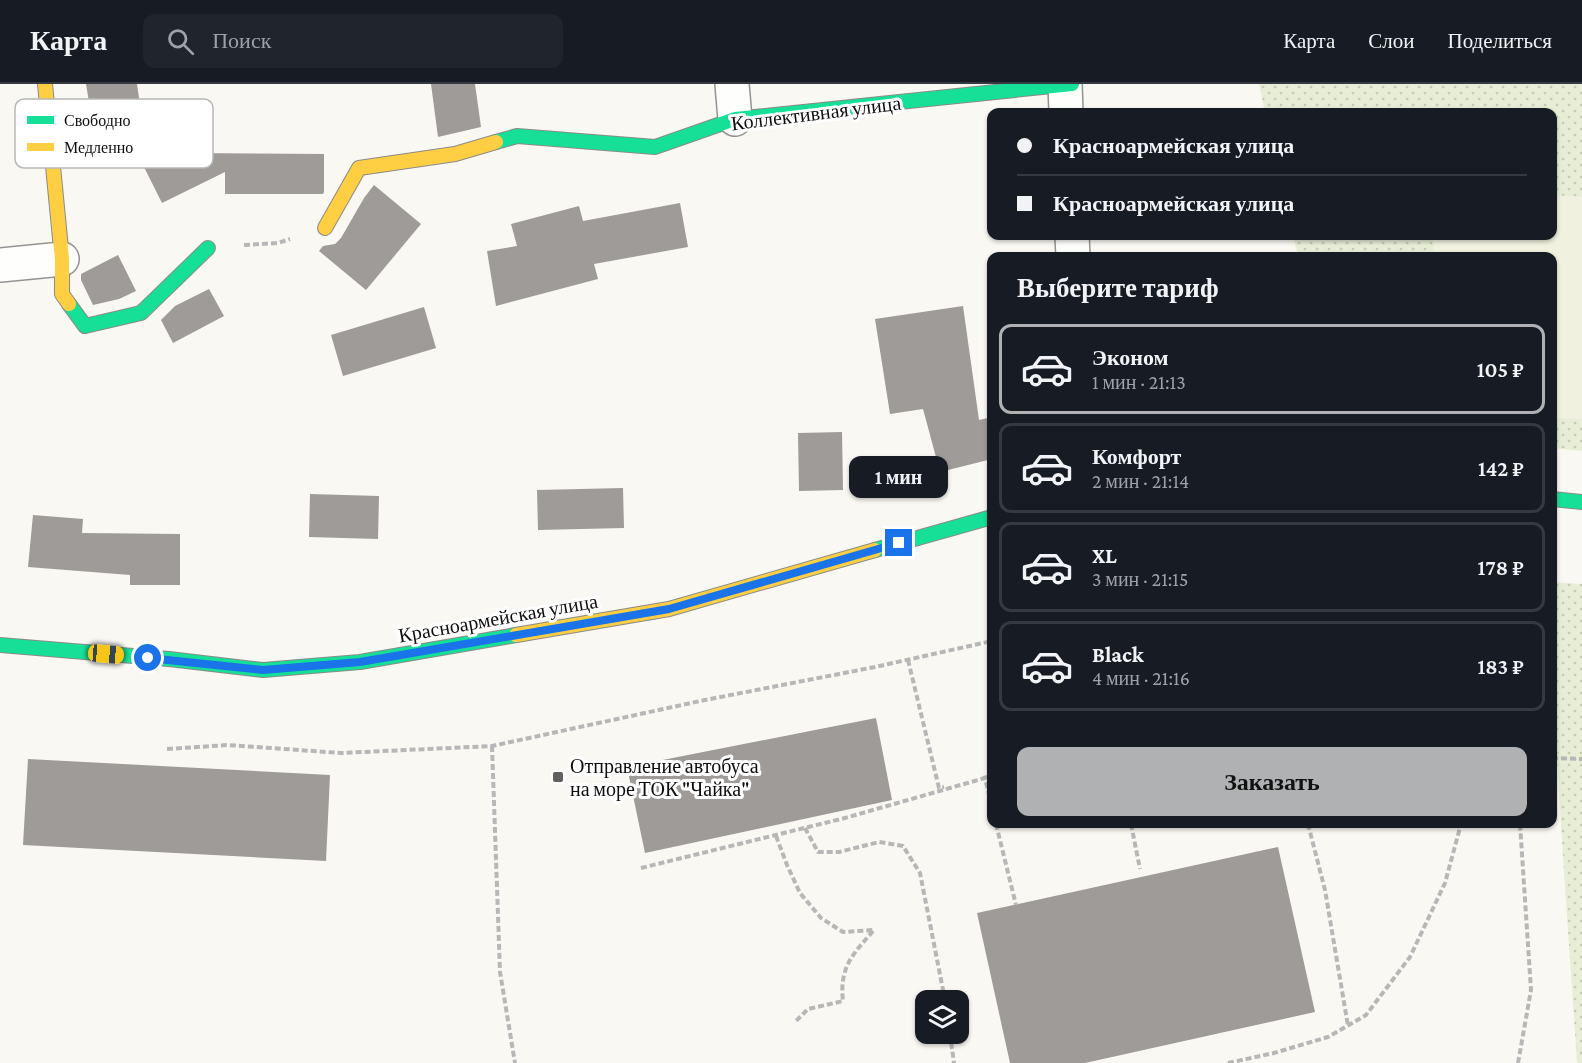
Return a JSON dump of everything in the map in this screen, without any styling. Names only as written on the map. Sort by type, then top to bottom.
[{"type":"street","points":[[45,84],[46,99]]},
{"type":"street","points":[[732,84],[735,119]]},
{"type":"street","name":"Коллективная улица","points":[[325,228],[359,168],[455,154],[517,136],[656,147],[735,119],[1067,92]]},
{"type":"street","points":[[53,168],[62,258],[62,294],[85,326],[141,313],[208,248]]},
{"type":"street","points":[[0,265],[62,258]]},
{"type":"street","points":[[1557,500],[1582,502]]},
{"type":"street","name":"Красноармейская улица","points":[[0,645],[158,658],[263,670],[360,662],[669,609],[987,518]]},
{"type":"path","points":[[208,248],[278,243],[325,228]]},
{"type":"path","points":[[167,749],[228,745],[341,753],[492,746],[987,642]]},
{"type":"path","points":[[908,660],[939,788],[985,778]]},
{"type":"path","points":[[492,746],[500,972],[515,1063]]},
{"type":"path","points":[[1557,758],[1582,759]]},
{"type":"path","points":[[985,778],[987,786]]},
{"type":"path","points":[[641,868],[776,836],[985,778]]},
{"type":"path","points":[[805,828],[818,852],[839,852],[879,842],[903,846],[920,873],[943,990]]},
{"type":"path","points":[[997,828],[1016,905]]},
{"type":"path","points":[[1132,828],[1140,869]]},
{"type":"path","points":[[1309,828],[1325,890],[1348,1026]]},
{"type":"path","points":[[1228,1063],[1274,1053],[1328,1037],[1366,1015],[1410,957],[1445,883],[1460,828]]},
{"type":"path","points":[[1518,1063],[1531,990],[1520,828]]},
{"type":"path","points":[[776,836],[801,893],[821,918],[843,932],[874,930],[849,958],[841,986],[843,1001],[808,1009],[795,1022]]},
{"type":"path","points":[[951,1044],[954,1063]]},
{"type":"green space","points":[[1259,84],[1582,84],[1582,451],[1557,448],[1557,252],[1297,252],[1294,240],[1557,240],[1557,108],[1264,108]]},
{"type":"green space","points":[[1557,195],[1582,197],[1582,419],[1557,418],[1557,252],[1433,252],[1434,240],[1557,240]]},
{"type":"green space","points":[[1557,582],[1582,584],[1582,1063],[1577,1063],[1557,743]]},
{"type":"building","points":[[86,84],[137,84],[139,99],[88,99]]},
{"type":"building","points":[[431,84],[475,84],[481,127],[438,137]]},
{"type":"building","points":[[213,153],[324,154],[323,194],[225,194],[225,172],[162,203],[144,168],[213,168]]},
{"type":"building","points":[[374,185],[421,224],[366,290],[319,251],[323,246],[335,244],[341,238]]},
{"type":"building","points":[[680,203],[688,247],[594,264],[598,279],[496,306],[487,251],[517,246],[511,224],[579,206],[583,221]]},
{"type":"building","points":[[118,255],[136,291],[119,299],[93,305],[81,280],[81,274]]},
{"type":"building","points":[[209,289],[224,316],[173,343],[161,320],[175,306]]},
{"type":"building","points":[[963,306],[979,420],[987,418],[987,460],[940,472],[923,409],[890,414],[875,319]]},
{"type":"building","points":[[424,307],[436,348],[343,376],[331,335]]},
{"type":"building","points":[[842,432],[843,490],[799,491],[798,433]]},
{"type":"building","points":[[623,488],[624,528],[538,530],[537,490]]},
{"type":"building","points":[[310,494],[379,496],[378,539],[309,537]]},
{"type":"building","points":[[33,515],[83,519],[82,533],[180,534],[180,585],[130,585],[130,575],[28,567]]},
{"type":"building","points":[[876,718],[892,800],[645,853],[627,767]]},
{"type":"building","points":[[28,759],[330,775],[326,861],[23,845]]},
{"type":"building","points":[[1278,847],[1315,1012],[1085,1063],[1010,1063],[977,913]]},
{"type":"traffic: fast","points":[[496,142],[517,136],[655,147],[735,119],[1072,84]]},
{"type":"traffic: fast","points":[[69,304],[85,326],[141,313],[208,248]]},
{"type":"traffic: fast","points":[[1557,500],[1582,502]]},
{"type":"traffic: fast","points":[[875,550],[987,518]]},
{"type":"traffic: fast","points":[[0,645],[169,659],[263,670],[360,662],[516,635]]},
{"type":"traffic: slow","points":[[45,84],[46,99]]},
{"type":"traffic: slow","points":[[325,228],[359,168],[455,154],[496,142]]},
{"type":"traffic: slow","points":[[53,168],[62,259],[62,294],[69,304]]},
{"type":"traffic: slow","points":[[516,635],[669,609],[875,550]]},
{"type":"place","name":"Отправление автобуса на море ТОК \"Чайка\"","points":[[558,777]]},
{"type":"route","points":[[148,658],[263,670],[360,662],[669,609],[899,543]]}]
